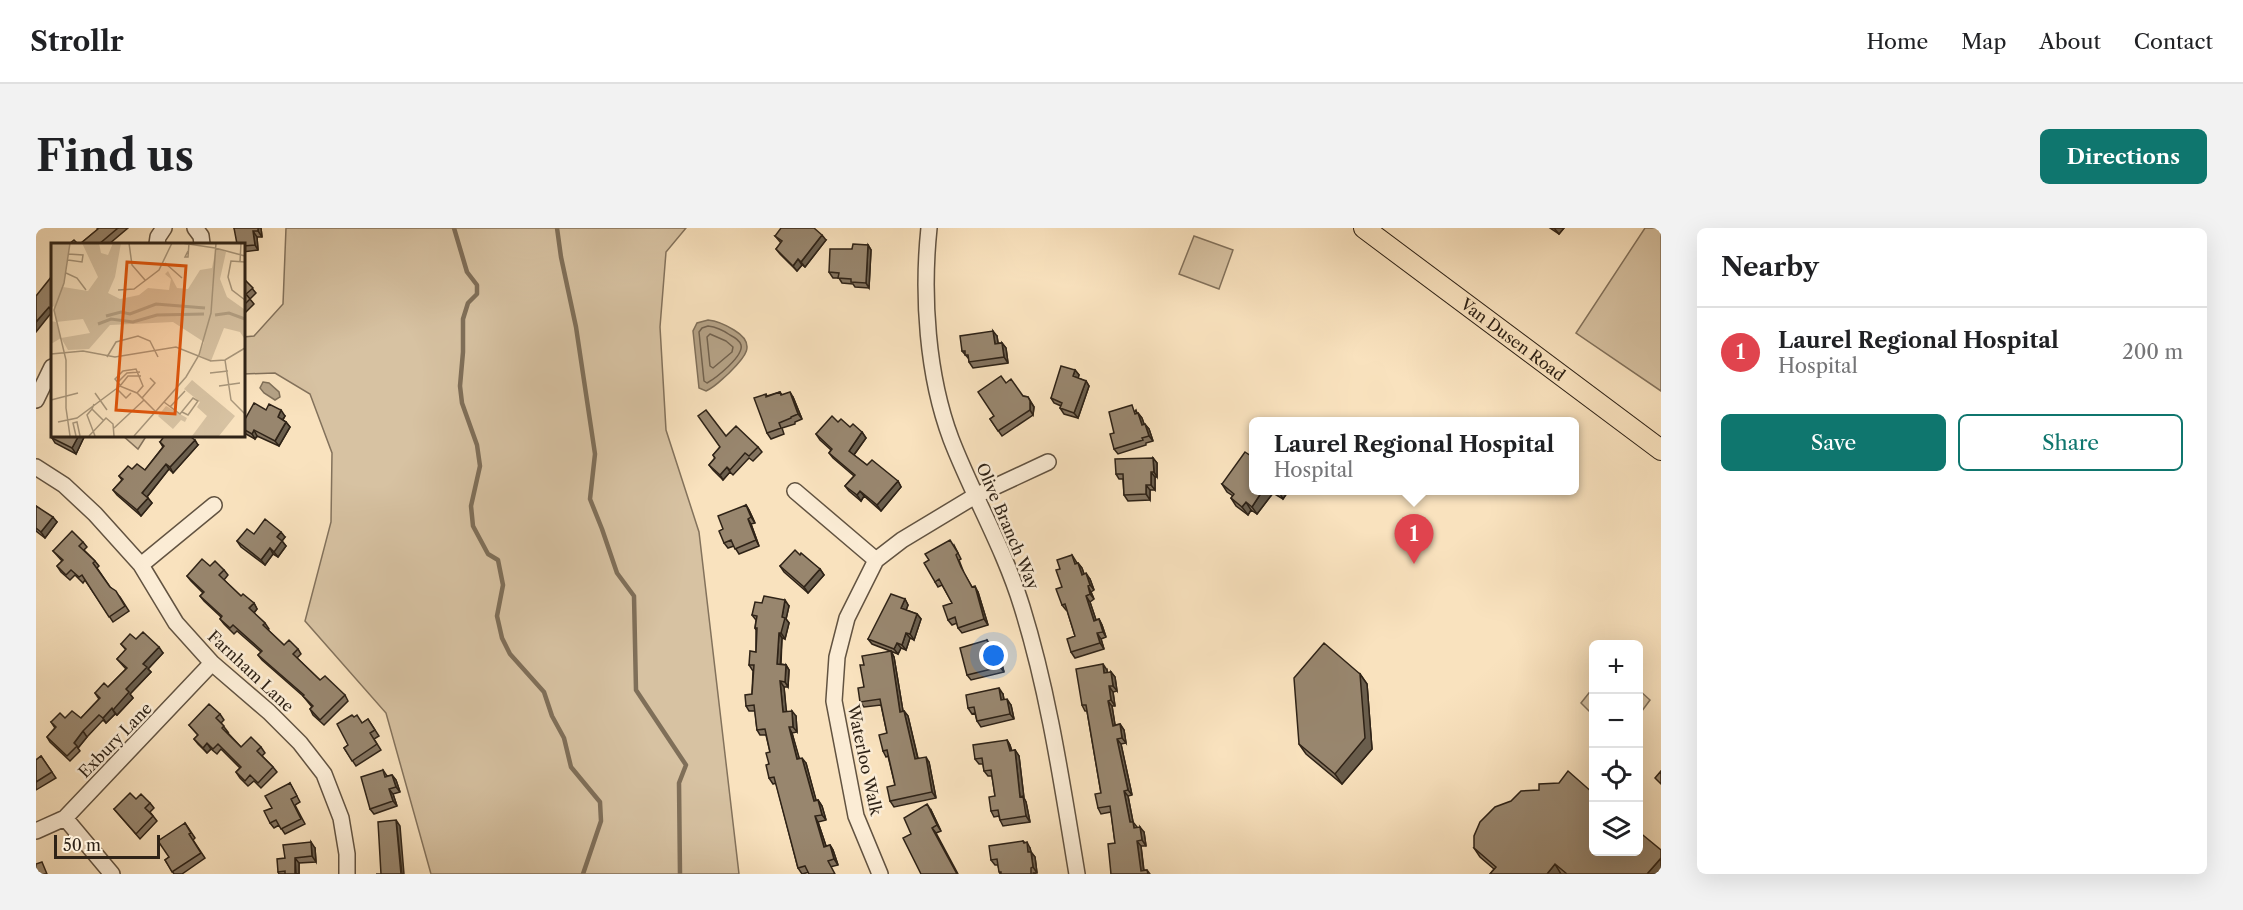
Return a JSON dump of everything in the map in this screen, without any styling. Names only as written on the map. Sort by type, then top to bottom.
[{"type":"main road","name":"Van Dusen Road","points":[[1364,228],[1661,450]]},
{"type":"street","points":[[157,243],[164,228]]},
{"type":"street","points":[[195,228],[201,236],[202,243]]},
{"type":"street","name":"Olive Branch Way","points":[[929,228],[925,267],[933,369],[950,436],[975,496],[998,542],[1021,604],[1037,657],[1058,758],[1077,874]]},
{"type":"street","points":[[36,400],[51,369]]},
{"type":"street","name":"Waterloo Walk","points":[[880,874],[856,816],[834,700],[837,657],[847,618],[876,560],[902,540],[975,496],[1047,462]]},
{"type":"street","name":"Farnham Lane","points":[[36,467],[64,485],[95,514],[141,565],[176,623],[212,663],[269,711],[300,743],[324,774],[340,818],[347,854],[347,874]]},
{"type":"street","points":[[795,491],[876,560]]},
{"type":"street","points":[[141,565],[214,505]]},
{"type":"street","name":"Exbury Lane","points":[[36,831],[65,818],[212,663]]},
{"type":"street","points":[[65,818],[112,874]]},
{"type":"shaded area","points":[[286,228],[686,228],[666,252],[660,327],[666,430],[699,532],[739,874],[431,874],[386,713],[305,621],[331,522],[332,453],[310,394],[275,373],[244,374],[244,337],[254,336],[283,304]]},
{"type":"shaded area","points":[[1645,228],[1661,228],[1661,391],[1576,333]]},
{"type":"shaded area","points":[[1194,236],[1233,250],[1219,289],[1179,274]]},
{"type":"shaded area","points":[[123,436],[146,436],[138,449]]},
{"type":"shaded area","points":[[1589,693],[1589,711],[1581,703]]},
{"type":"shaded area","points":[[1643,694],[1650,700],[1643,710]]},
{"type":"water","points":[[708,320],[734,330],[746,341],[747,347],[739,363],[706,391],[699,388],[693,331],[697,323]]},
{"type":"water","points":[[263,382],[269,383],[279,392],[280,397],[275,400],[264,393],[260,388]]},
{"type":"building","points":[[118,228],[100,243],[81,243],[98,229]]},
{"type":"building","points":[[234,228],[258,228],[258,231],[253,231],[255,245],[244,246],[244,243],[237,243]]},
{"type":"building","points":[[781,228],[814,228],[822,235],[801,262],[798,259],[793,266],[776,249],[782,241],[775,236]]},
{"type":"building","points":[[853,244],[868,245],[866,283],[851,282],[851,279],[838,278],[839,273],[829,272],[830,249],[852,249]]},
{"type":"building","points":[[51,277],[51,307],[36,322],[36,296]]},
{"type":"building","points":[[244,279],[253,288],[246,294],[250,299],[244,305]]},
{"type":"building","points":[[993,331],[995,344],[1002,343],[1004,357],[969,362],[968,355],[962,351],[960,336]]},
{"type":"building","points":[[1061,366],[1075,370],[1073,376],[1086,381],[1074,413],[1060,408],[1062,403],[1051,398]]},
{"type":"building","points":[[1001,376],[1006,383],[1011,379],[1023,396],[1028,397],[1030,410],[998,431],[990,419],[994,416],[978,392]]},
{"type":"building","points":[[780,392],[781,395],[790,392],[798,414],[779,423],[781,428],[767,433],[754,398]]},
{"type":"building","points":[[254,403],[266,410],[269,404],[281,410],[278,417],[286,422],[275,441],[254,430],[252,434],[244,430],[244,421]]},
{"type":"building","points":[[1132,405],[1142,425],[1145,424],[1149,436],[1114,449],[1110,434],[1114,433],[1109,412]]},
{"type":"building","points":[[706,410],[726,436],[736,426],[758,447],[749,456],[745,453],[730,470],[727,467],[720,475],[709,465],[715,458],[713,455],[720,447],[698,416]]},
{"type":"building","points":[[832,416],[838,422],[841,419],[850,427],[853,424],[862,432],[849,451],[867,465],[872,460],[898,481],[877,505],[860,491],[857,495],[845,486],[855,475],[829,453],[832,449],[816,434]]},
{"type":"building","points":[[53,436],[78,436],[72,448],[52,438]]},
{"type":"building","points":[[164,436],[189,436],[195,440],[170,467],[166,464],[142,493],[148,498],[137,510],[113,490],[123,479],[119,476],[128,466],[132,469],[137,464],[145,470],[164,446],[160,442]]},
{"type":"building","points":[[1245,452],[1249,455],[1249,495],[1260,495],[1252,507],[1246,502],[1242,507],[1231,498],[1234,494],[1222,484]]},
{"type":"building","points":[[1153,458],[1154,472],[1151,472],[1151,485],[1146,485],[1146,494],[1124,495],[1123,474],[1116,474],[1115,459]]},
{"type":"building","points":[[746,505],[751,517],[748,519],[756,540],[735,549],[731,540],[724,543],[719,531],[723,529],[718,516]]},
{"type":"building","points":[[36,506],[53,517],[41,532],[36,528]]},
{"type":"building","points":[[265,519],[281,532],[277,537],[282,541],[274,552],[270,548],[261,560],[237,541],[247,529],[254,534]]},
{"type":"building","points":[[72,531],[83,542],[79,546],[95,561],[93,563],[125,606],[109,617],[82,575],[79,577],[71,570],[66,575],[57,566],[63,560],[53,551]]},
{"type":"building","points":[[950,540],[958,553],[956,555],[961,567],[972,587],[975,586],[984,619],[958,628],[955,617],[948,620],[943,606],[952,603],[939,579],[935,582],[924,563],[929,560],[925,554]]},
{"type":"building","points":[[795,550],[820,569],[804,587],[780,566]]},
{"type":"building","points":[[1072,555],[1082,575],[1086,573],[1090,594],[1086,596],[1094,621],[1099,619],[1103,632],[1097,633],[1100,643],[1071,652],[1067,639],[1075,636],[1065,604],[1062,605],[1056,589],[1062,587],[1056,570],[1060,569],[1057,560]]},
{"type":"building","points":[[202,559],[210,566],[215,561],[224,570],[219,575],[241,596],[243,594],[254,603],[249,608],[265,623],[263,625],[284,645],[289,640],[298,649],[293,654],[320,680],[325,676],[345,695],[320,720],[310,709],[313,706],[304,695],[258,655],[262,651],[233,625],[230,628],[220,619],[222,616],[200,596],[204,592],[187,576]]},
{"type":"building","points":[[891,594],[905,599],[901,608],[917,614],[910,634],[906,633],[902,645],[897,643],[894,649],[868,639]]},
{"type":"building","points":[[764,596],[785,600],[782,617],[785,618],[781,633],[779,633],[777,664],[786,665],[785,682],[780,681],[783,712],[792,711],[793,727],[789,727],[797,759],[802,758],[814,801],[818,800],[822,815],[815,816],[824,847],[830,845],[834,859],[828,861],[835,874],[809,874],[805,866],[798,868],[774,777],[769,778],[766,753],[770,752],[765,729],[757,730],[754,705],[746,706],[745,695],[752,694],[754,665],[749,665],[750,651],[756,652],[757,616],[752,615],[755,602],[762,603]]},
{"type":"building","points":[[143,632],[159,647],[143,664],[147,667],[126,689],[129,692],[113,710],[112,708],[103,718],[99,715],[83,731],[74,743],[77,746],[67,756],[47,737],[56,727],[51,722],[60,713],[65,718],[72,711],[81,718],[100,698],[95,693],[104,683],[108,687],[127,668],[117,659],[126,649],[121,644],[130,634],[136,639]]},
{"type":"building","points":[[987,640],[989,647],[996,652],[1000,667],[967,675],[960,648]]},
{"type":"building","points":[[1324,643],[1360,674],[1365,738],[1335,774],[1299,744],[1294,678]]},
{"type":"building","points":[[891,651],[900,712],[904,711],[915,759],[926,757],[932,792],[890,801],[887,787],[895,785],[887,750],[883,751],[879,735],[887,733],[880,699],[860,702],[858,688],[864,687],[860,665],[864,665],[862,656]]},
{"type":"building","points":[[1103,664],[1104,673],[1111,672],[1113,686],[1109,686],[1111,700],[1108,701],[1113,726],[1120,724],[1122,738],[1117,739],[1128,790],[1124,791],[1130,822],[1133,822],[1134,828],[1140,827],[1142,840],[1137,841],[1141,871],[1147,870],[1148,874],[1111,874],[1108,844],[1115,843],[1110,806],[1098,808],[1095,794],[1101,793],[1086,705],[1082,705],[1076,669]]},
{"type":"building","points":[[999,688],[1001,700],[1007,699],[1010,714],[977,721],[974,707],[968,708],[966,695]]},
{"type":"building","points":[[209,704],[220,714],[216,718],[224,726],[222,728],[241,747],[251,737],[261,747],[257,751],[273,767],[258,783],[250,775],[245,781],[236,772],[241,767],[218,744],[213,749],[207,743],[203,748],[194,739],[198,735],[189,725]]},
{"type":"building","points":[[352,715],[354,717],[357,715],[362,723],[368,719],[375,730],[370,733],[377,744],[352,761],[344,748],[348,745],[337,724]]},
{"type":"building","points":[[1007,740],[1010,751],[1015,750],[1020,797],[1023,796],[1026,816],[1000,820],[998,810],[991,811],[989,797],[995,796],[991,770],[984,771],[982,758],[975,759],[973,745]]},
{"type":"building","points":[[41,756],[52,772],[36,782],[36,760]]},
{"type":"building","points":[[383,770],[385,777],[392,775],[396,787],[389,789],[393,801],[370,809],[361,777]]},
{"type":"building","points":[[1568,771],[1589,789],[1589,856],[1643,856],[1643,835],[1661,850],[1661,858],[1647,874],[1567,874],[1555,864],[1547,874],[1490,874],[1496,867],[1474,848],[1474,836],[1480,822],[1495,807],[1511,801],[1521,791],[1539,790],[1539,784],[1559,783]]},
{"type":"building","points":[[1661,771],[1661,784],[1655,778]]},
{"type":"building","points":[[290,783],[297,796],[291,799],[301,819],[281,829],[276,820],[270,823],[264,811],[272,808],[265,796]]},
{"type":"building","points":[[130,793],[136,799],[141,794],[150,803],[145,808],[153,816],[136,834],[114,809]]},
{"type":"building","points":[[927,804],[937,825],[932,828],[957,874],[921,874],[903,838],[911,834],[904,818]]},
{"type":"building","points":[[396,820],[401,874],[381,874],[378,822]]},
{"type":"building","points":[[185,823],[201,853],[172,872],[165,860],[169,857],[158,841]]},
{"type":"building","points":[[311,842],[312,856],[295,858],[295,874],[285,874],[285,871],[278,872],[277,859],[285,858],[283,845]]},
{"type":"building","points":[[1027,842],[1028,852],[1031,852],[1033,867],[1031,874],[1001,874],[997,859],[991,860],[989,846]]},
{"type":"building","points":[[42,862],[47,874],[36,874],[36,864]]},
{"type":"waterway","points":[[454,228],[467,272],[477,285],[477,294],[468,303],[463,319],[460,386],[462,403],[477,445],[480,466],[471,506],[473,526],[488,554],[498,560],[503,585],[497,616],[502,638],[510,654],[544,692],[552,716],[564,738],[571,767],[600,802],[601,821],[583,874]]},
{"type":"waterway","points":[[557,228],[576,327],[595,454],[590,499],[617,573],[634,596],[636,690],[686,765],[679,783],[680,874]]},
{"type":"place","name":"Laurel Regional Hospital","points":[[1414,564]]}]
